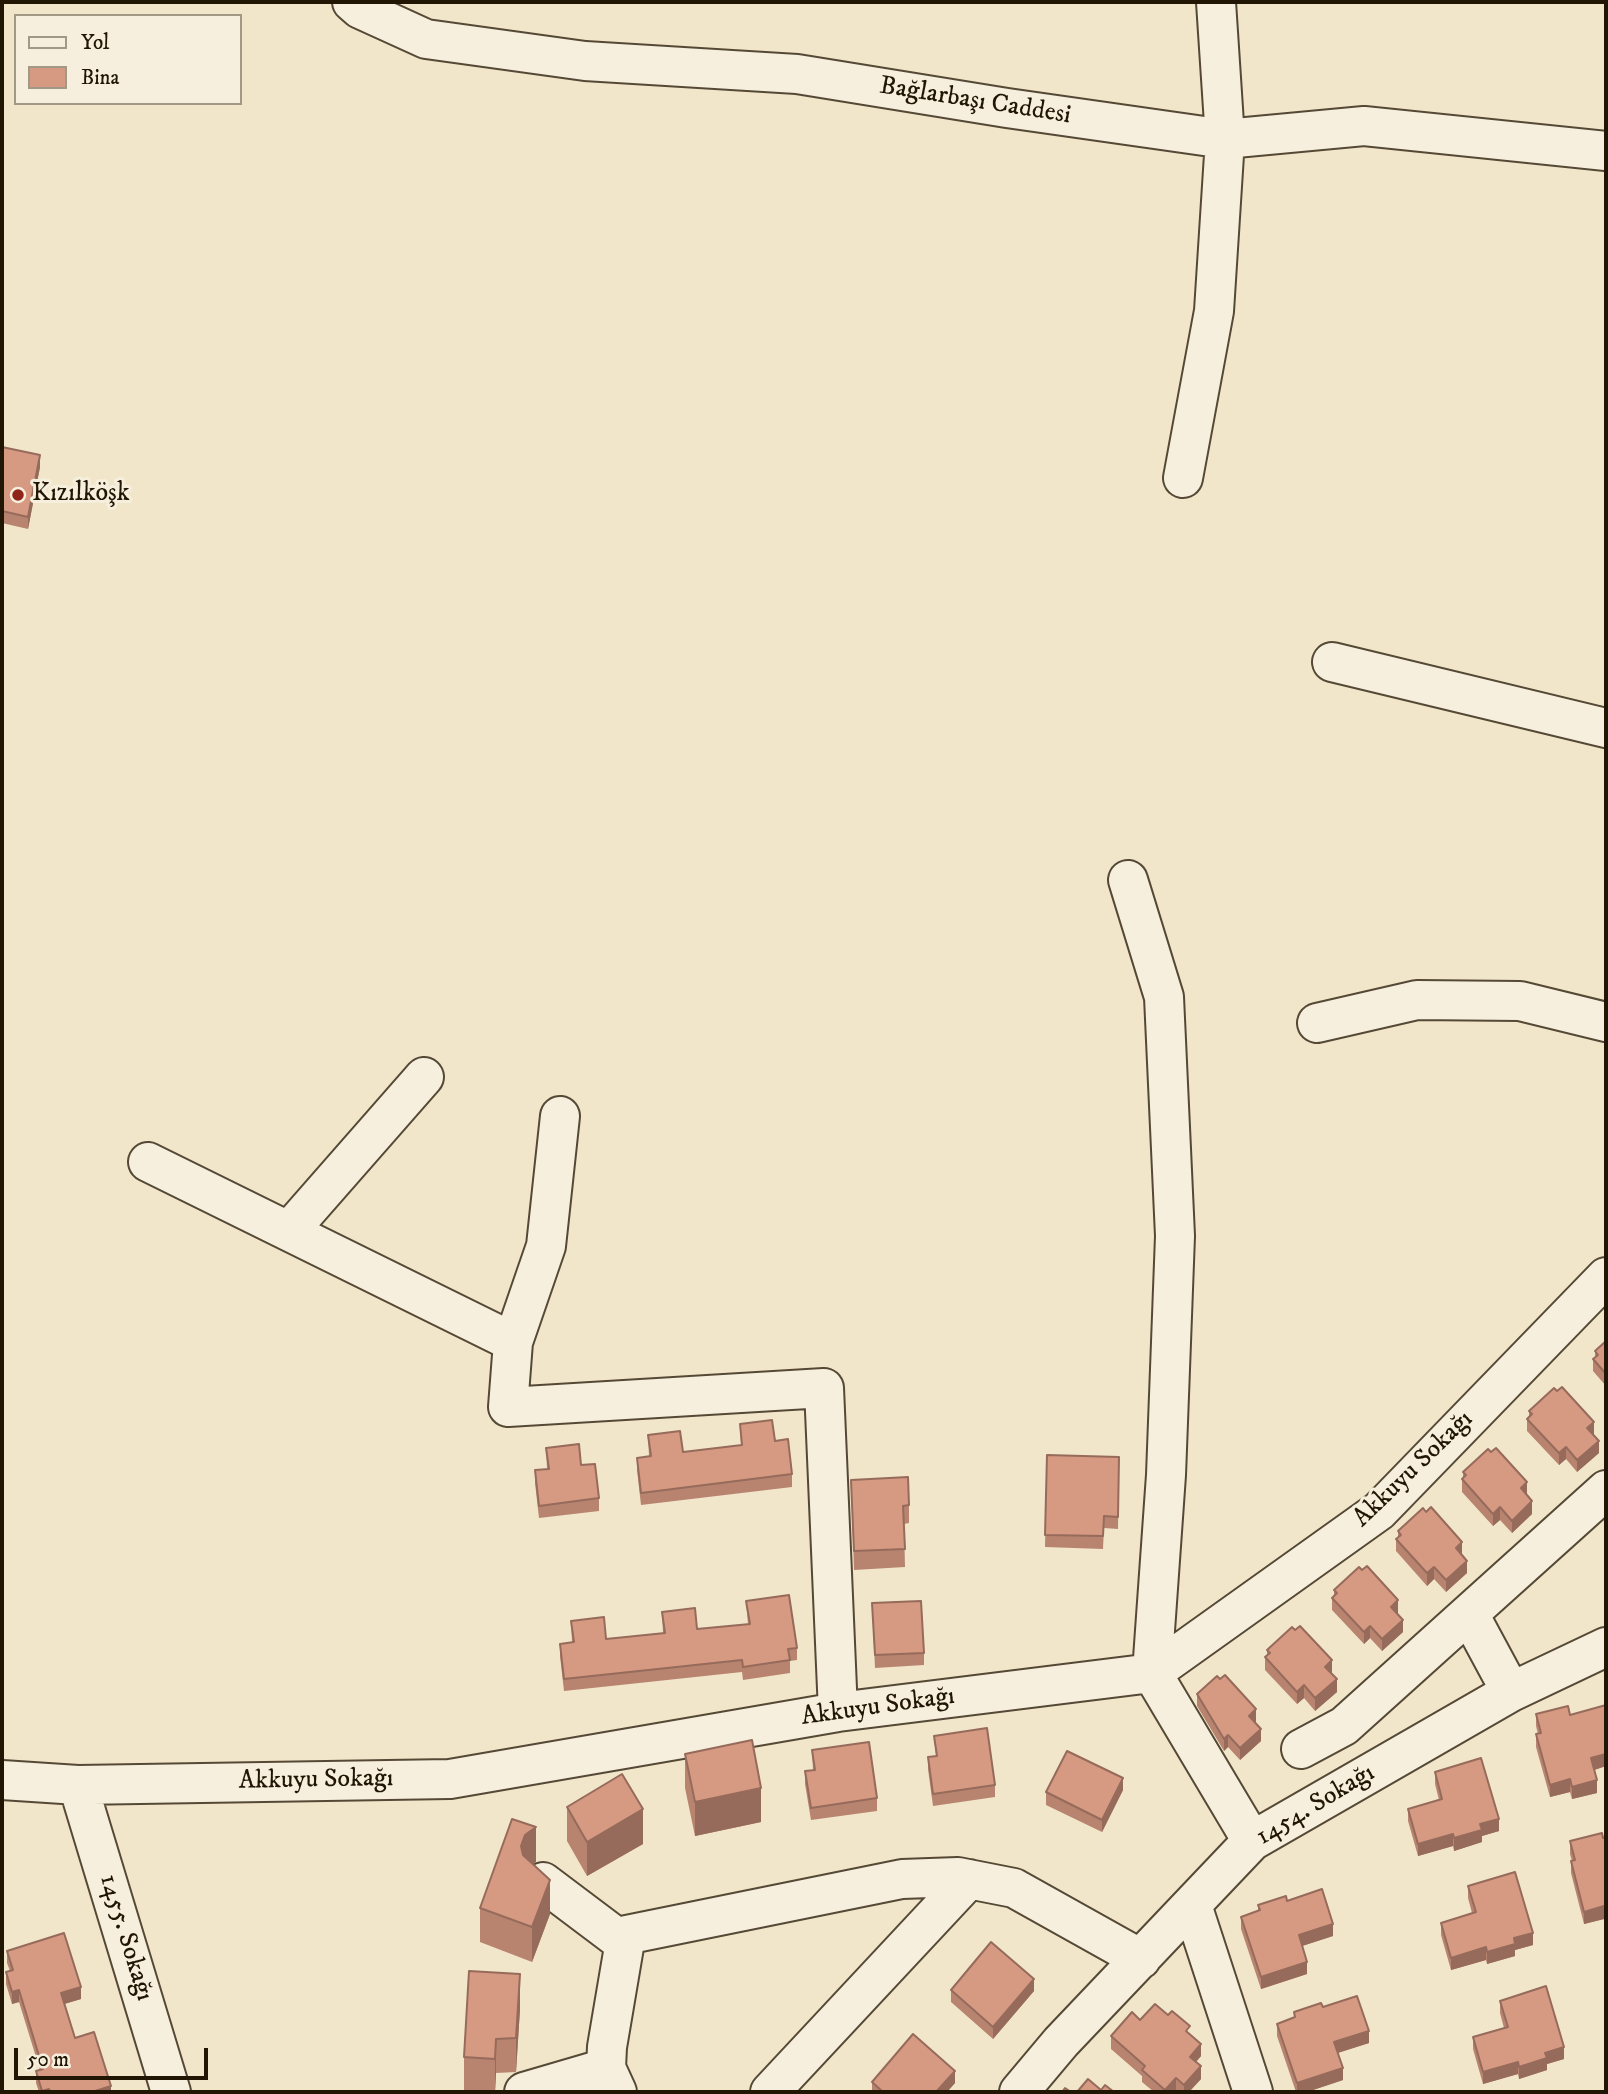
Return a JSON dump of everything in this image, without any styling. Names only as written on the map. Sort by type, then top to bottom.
[{"type":"street","name":"Bağlarbaşı Caddesi","points":[[352,2],[360,9],[426,39],[585,61],[797,74],[1225,139],[1364,126],[1606,152]]},
{"type":"street","points":[[1183,478],[1214,312],[1225,139],[1216,2]]},
{"type":"street","points":[[1332,662],[1606,728]]},
{"type":"street","points":[[1128,880],[1164,997],[1175,1236],[1166,1475],[1152,1673],[1252,1841]]},
{"type":"street","points":[[1317,1023],[1417,1000],[1520,1001],[1606,1022]]},
{"type":"street","points":[[289,1231],[424,1077]]},
{"type":"street","points":[[560,1116],[546,1246],[513,1342],[508,1407],[824,1388],[838,1712]]},
{"type":"street","points":[[148,1162],[513,1342]]},
{"type":"street","name":"Akkuyu Sokağı","points":[[2,1780],[79,1785],[450,1779],[838,1712],[1152,1673],[1379,1511],[1606,1277]]},
{"type":"street","points":[[1301,1749],[1343,1726],[1606,1490]]},
{"type":"street","points":[[1469,1614],[1511,1692]]},
{"type":"street","name":"1454. Sokağı","points":[[1019,2092],[1061,2042],[1252,1841],[1511,1692],[1606,1647]]},
{"type":"street","name":"1455. Sokağı","points":[[79,1785],[171,2092]]},
{"type":"street","points":[[524,2092],[612,2080],[626,1935],[902,1879],[969,1879],[1014,1888],[1141,1959]]},
{"type":"street","points":[[771,2092],[969,1879]]},
{"type":"street","points":[[543,1882],[624,1943]]},
{"type":"street","points":[[1192,1905],[1253,2092]]},
{"type":"building","name":"Kızılköşk","points":[[2,447],[40,455],[28,517],[2,511]]},
{"type":"building","points":[[1606,1341],[1606,1374],[1593,1359],[1598,1355],[1595,1351]]},
{"type":"building","points":[[1562,1387],[1594,1422],[1587,1428],[1599,1441],[1577,1460],[1566,1447],[1559,1453],[1527,1419],[1532,1414],[1529,1411],[1554,1388],[1557,1391]]},
{"type":"building","points":[[772,1420],[775,1441],[788,1439],[792,1474],[641,1493],[637,1458],[651,1456],[648,1435],[680,1431],[683,1452],[742,1445],[740,1424]]},
{"type":"building","points":[[579,1444],[581,1465],[595,1464],[599,1498],[539,1506],[535,1470],[549,1469],[546,1448]]},
{"type":"building","points":[[1496,1448],[1527,1482],[1521,1488],[1532,1501],[1512,1521],[1500,1507],[1493,1514],[1462,1479],[1466,1475],[1463,1472],[1488,1449],[1491,1452]]},
{"type":"building","points":[[1047,1455],[1119,1457],[1118,1517],[1104,1516],[1103,1536],[1045,1535]]},
{"type":"building","points":[[908,1477],[909,1505],[903,1506],[905,1549],[854,1551],[851,1480]]},
{"type":"building","points":[[1431,1507],[1462,1542],[1456,1548],[1467,1561],[1446,1580],[1434,1567],[1427,1573],[1396,1539],[1401,1535],[1398,1531],[1423,1508],[1426,1512]]},
{"type":"building","points":[[1367,1566],[1398,1600],[1391,1607],[1403,1620],[1382,1639],[1370,1626],[1364,1632],[1332,1598],[1337,1593],[1334,1590],[1359,1567],[1362,1570]]},
{"type":"building","points":[[789,1595],[797,1648],[788,1649],[790,1660],[743,1667],[742,1660],[564,1679],[560,1644],[574,1642],[571,1621],[604,1617],[606,1639],[665,1633],[662,1612],[695,1608],[697,1629],[750,1624],[746,1601]]},
{"type":"building","points":[[921,1601],[924,1653],[875,1655],[872,1603]]},
{"type":"building","points":[[1300,1626],[1332,1660],[1325,1667],[1337,1679],[1315,1698],[1304,1685],[1297,1692],[1265,1657],[1270,1653],[1267,1650],[1292,1627],[1295,1630]]},
{"type":"building","points":[[1225,1675],[1256,1709],[1249,1716],[1261,1729],[1240,1748],[1228,1735],[1224,1739],[1197,1694],[1217,1676],[1220,1679]]},
{"type":"building","points":[[1606,1705],[1606,1754],[1591,1758],[1597,1780],[1572,1787],[1570,1779],[1550,1785],[1536,1734],[1541,1733],[1536,1714],[1568,1706],[1570,1715]]},
{"type":"building","points":[[987,1728],[995,1785],[933,1794],[928,1757],[937,1756],[934,1736]]},
{"type":"building","points":[[752,1740],[761,1788],[695,1802],[685,1754]]},
{"type":"building","points":[[869,1742],[877,1798],[811,1808],[805,1771],[815,1770],[812,1750]]},
{"type":"building","points":[[1067,1751],[1123,1778],[1102,1820],[1046,1792]]},
{"type":"building","points":[[1481,1758],[1499,1819],[1480,1824],[1482,1830],[1454,1838],[1453,1834],[1418,1844],[1408,1809],[1442,1799],[1435,1772]]},
{"type":"building","points":[[622,1774],[643,1809],[587,1842],[567,1807]]},
{"type":"building","points":[[512,1819],[536,1827],[525,1835],[521,1846],[523,1855],[550,1880],[532,1927],[480,1908]]},
{"type":"building","points":[[1602,1833],[1603,1838],[1606,1837],[1606,1914],[1604,1906],[1584,1912],[1571,1861],[1575,1860],[1570,1841]]},
{"type":"building","points":[[1515,1872],[1533,1933],[1514,1938],[1515,1944],[1487,1952],[1486,1947],[1451,1958],[1441,1923],[1476,1912],[1468,1886]]},
{"type":"building","points":[[1322,1889],[1333,1924],[1299,1935],[1307,1962],[1261,1977],[1241,1917],[1260,1910],[1258,1905],[1286,1896],[1287,1901]]},
{"type":"building","points":[[64,1933],[81,1987],[61,1993],[75,2038],[94,2032],[111,2086],[92,2092],[50,2092],[49,2089],[42,2091],[36,2071],[43,2069],[19,1990],[12,1992],[6,1972],[13,1970],[7,1951]]},
{"type":"building","points":[[991,1942],[1034,1979],[993,2027],[951,1990]]},
{"type":"building","points":[[469,1971],[520,1974],[516,2038],[496,2039],[495,2059],[464,2057]]},
{"type":"building","points":[[1546,1986],[1564,2047],[1545,2053],[1547,2058],[1519,2067],[1518,2062],[1483,2072],[1473,2037],[1508,2027],[1500,2001]]},
{"type":"building","points":[[1357,1996],[1369,2031],[1334,2042],[1343,2068],[1297,2083],[1277,2024],[1295,2017],[1294,2012],[1321,2003],[1323,2007]]},
{"type":"building","points":[[1155,2004],[1168,2015],[1172,2011],[1190,2026],[1186,2031],[1201,2044],[1190,2057],[1201,2066],[1184,2085],[1176,2078],[1165,2090],[1142,2070],[1145,2066],[1111,2036],[1132,2012],[1140,2020]]},
{"type":"building","points":[[913,2034],[955,2071],[936,2092],[883,2092],[872,2082]]},
{"type":"building","points":[[1088,2079],[1101,2090],[1105,2085],[1114,2092],[1077,2092]]},
{"type":"place","name":"Kızılköşk","points":[[18,495]]}]
